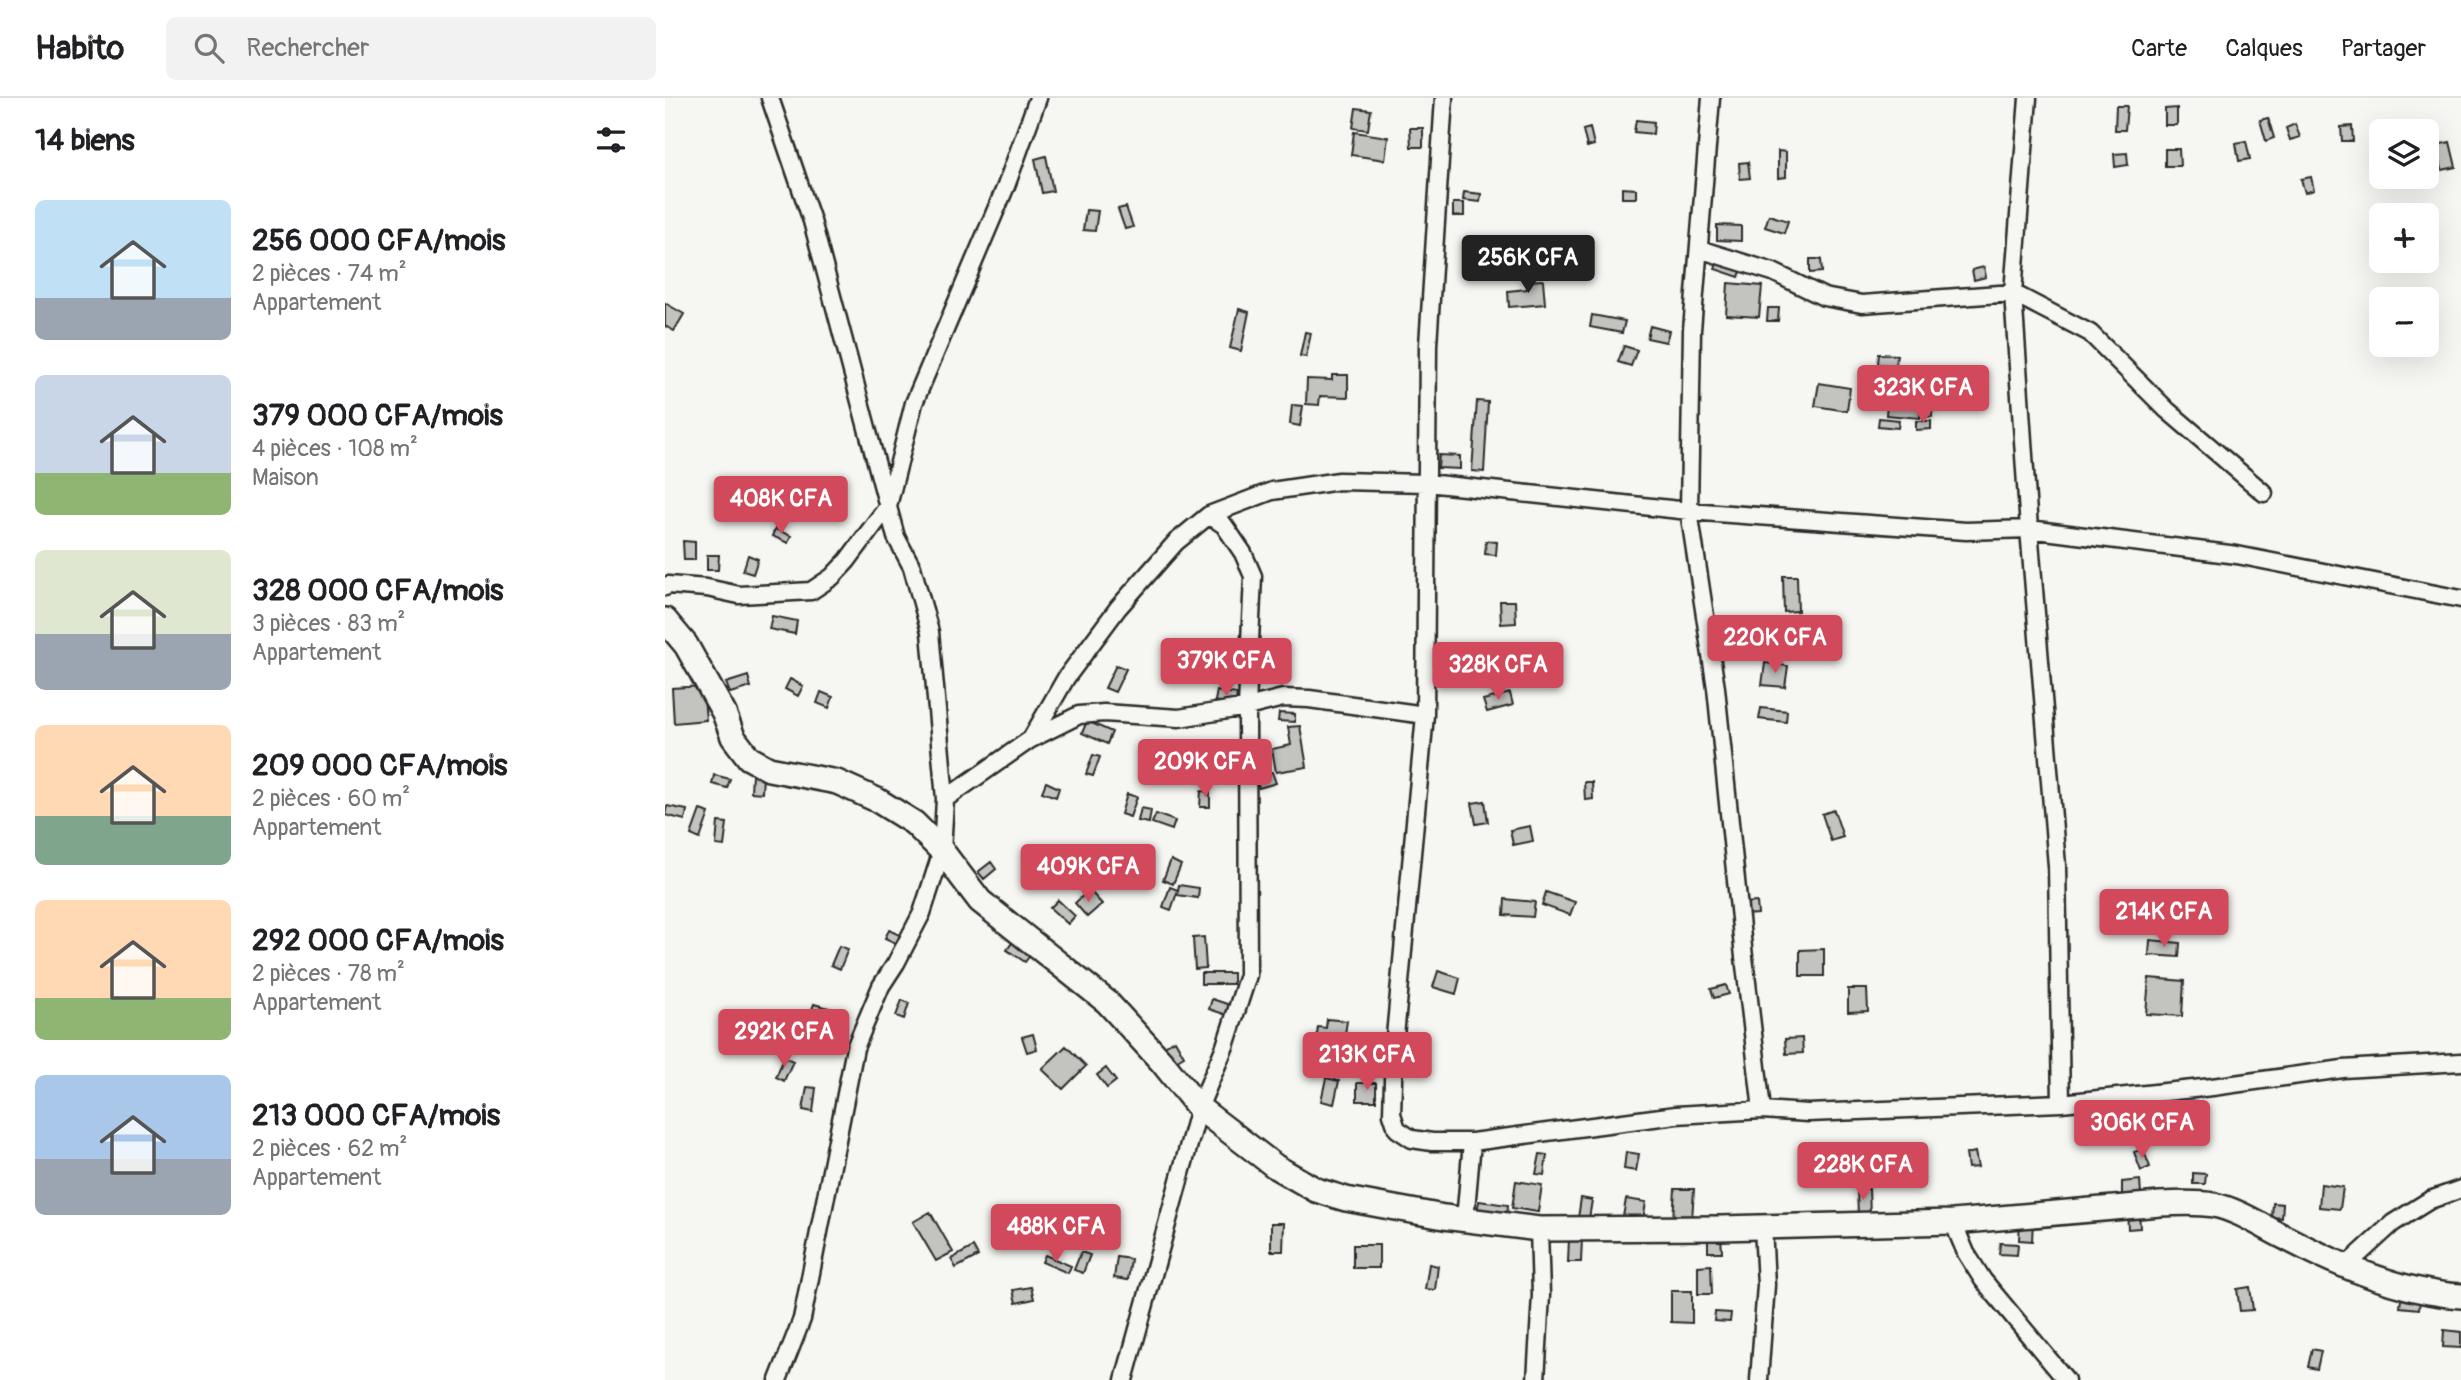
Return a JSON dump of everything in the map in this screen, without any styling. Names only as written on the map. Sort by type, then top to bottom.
[{"type":"main road","points":[[665,620],[686,646],[724,713],[733,737],[749,758],[769,769],[837,782],[877,800],[914,823],[942,851],[980,901],[1107,1002],[1162,1062],[1199,1108],[1276,1167],[1315,1190],[1346,1199],[1465,1220],[1539,1228],[1953,1222],[2160,1204],[2217,1206],[2346,1266],[2418,1290],[2461,1296]]},
{"type":"street","points":[[770,98],[812,221],[896,537],[912,567],[930,632],[945,799],[942,851],[922,914],[881,986],[855,1048],[802,1319],[778,1380]]},
{"type":"street","points":[[665,587],[707,587],[739,595],[811,591],[832,577],[888,506],[914,403],[1006,186],[1038,98]]},
{"type":"street","points":[[1444,98],[1428,345],[1425,715],[1394,1047],[1392,1114],[1397,1129],[1412,1139],[1472,1142],[1628,1120],[1709,1112],[1762,1110],[1808,1113],[2061,1103],[2212,1087],[2343,1069],[2461,1062]]},
{"type":"street","points":[[1711,98],[1692,330],[1689,510],[1716,688],[1762,1110]]},
{"type":"street","points":[[2028,98],[2013,293],[2057,866],[2061,1103]]},
{"type":"street","points":[[1699,249],[1773,272],[1823,297],[1862,304],[2013,293],[2090,333],[2167,410],[2264,493]]},
{"type":"street","points":[[1031,739],[1066,678],[1118,608],[1176,542],[1209,515],[1272,491],[1339,481],[1427,483],[1689,510],[1966,531],[2029,528],[2237,555],[2461,599]]},
{"type":"street","points":[[1124,1380],[1199,1108],[1225,1046],[1248,975],[1247,707],[1253,576],[1244,553],[1224,525],[1209,515]]},
{"type":"street","points":[[945,799],[1031,739],[1079,715],[1104,713],[1179,718],[1283,698],[1425,715]]},
{"type":"street","points":[[1465,1220],[1472,1142]]},
{"type":"street","points":[[2346,1266],[2393,1223],[2430,1200],[2461,1189]]},
{"type":"street","points":[[1953,1222],[1966,1253],[1983,1280],[2066,1380]]},
{"type":"street","points":[[1759,1380],[1766,1285],[1763,1226]]},
{"type":"street","points":[[1536,1380],[1541,1295],[1539,1228]]},
{"type":"building","points":[[2116,106],[2127,106],[2125,130],[2115,130]]},
{"type":"building","points":[[1356,108],[1371,110],[1368,130],[1353,128]]},
{"type":"building","points":[[2177,108],[2177,125],[2165,125],[2165,109]]},
{"type":"building","points":[[2268,118],[2274,138],[2266,141],[2260,120]]},
{"type":"building","points":[[1636,120],[1654,122],[1653,134],[1634,132]]},
{"type":"building","points":[[2295,124],[2300,137],[2290,140],[2286,128]]},
{"type":"building","points":[[2352,126],[2353,141],[2342,141],[2341,127]]},
{"type":"building","points":[[1410,128],[1423,128],[1423,147],[1411,147]]},
{"type":"building","points":[[1590,128],[1594,145],[1587,147],[1583,130]]},
{"type":"building","points":[[1354,132],[1388,137],[1385,160],[1351,155]]},
{"type":"building","points":[[2246,141],[2250,159],[2239,161],[2236,143]]},
{"type":"building","points":[[2450,142],[2456,167],[2442,170],[2439,145]]},
{"type":"building","points":[[2165,149],[2179,149],[2180,166],[2165,166]]},
{"type":"building","points":[[1778,151],[1786,152],[1786,177],[1778,178]]},
{"type":"building","points":[[2127,153],[2128,165],[2115,167],[2114,154]]},
{"type":"building","points":[[1046,156],[1053,191],[1042,193],[1035,159]]},
{"type":"building","points":[[1748,162],[1750,178],[1740,179],[1739,163]]},
{"type":"building","points":[[2311,177],[2314,190],[2305,193],[2301,179]]},
{"type":"building","points":[[1622,188],[1636,189],[1636,198],[1622,198]]},
{"type":"building","points":[[1464,192],[1481,194],[1480,202],[1463,200]]},
{"type":"building","points":[[1453,203],[1464,203],[1464,216],[1453,216]]},
{"type":"building","points":[[1126,207],[1133,227],[1125,229],[1118,209]]},
{"type":"building","points":[[1086,210],[1098,211],[1095,231],[1083,230]]},
{"type":"building","points":[[1769,215],[1788,221],[1784,233],[1765,227]]},
{"type":"building","points":[[1717,225],[1741,226],[1741,241],[1717,240]]},
{"type":"building","points":[[1719,258],[1743,266],[1739,277],[1715,269]]},
{"type":"building","points":[[1810,259],[1821,259],[1822,272],[1810,273]]},
{"type":"building","points":[[1984,267],[1986,277],[1974,280],[1972,270]]},
{"type":"building","points":[[1543,280],[1545,304],[1509,307],[1508,291],[1527,289],[1527,281]]},
{"type":"building","points":[[1728,283],[1762,286],[1759,317],[1726,315]]},
{"type":"building","points":[[665,303],[684,314],[674,331],[665,326]]},
{"type":"building","points":[[1768,308],[1779,308],[1778,321],[1767,321]]},
{"type":"building","points":[[1239,309],[1249,312],[1241,351],[1230,348]]},
{"type":"building","points":[[1592,315],[1625,321],[1622,333],[1590,327]]},
{"type":"building","points":[[1650,326],[1669,331],[1666,342],[1647,338]]},
{"type":"building","points":[[1305,332],[1311,333],[1306,357],[1300,356]]},
{"type":"building","points":[[1624,346],[1637,350],[1631,366],[1618,362]]},
{"type":"building","points":[[1879,354],[1897,355],[1896,366],[1878,364]]},
{"type":"building","points":[[1332,375],[1348,375],[1348,397],[1320,396],[1319,405],[1306,404],[1307,379],[1332,380]]},
{"type":"building","points":[[1925,375],[1932,375],[1931,394],[1924,394]]},
{"type":"building","points":[[1819,383],[1850,388],[1847,411],[1815,406]]},
{"type":"building","points":[[1888,389],[1922,392],[1920,418],[1886,415]]},
{"type":"building","points":[[1923,399],[1933,400],[1932,417],[1922,416]]},
{"type":"building","points":[[1477,401],[1488,402],[1484,472],[1472,471]]},
{"type":"building","points":[[1292,405],[1303,406],[1300,426],[1290,424]]},
{"type":"building","points":[[1879,418],[1899,420],[1898,428],[1878,426]]},
{"type":"building","points":[[1916,421],[1931,421],[1931,429],[1916,430]]},
{"type":"building","points":[[1439,455],[1460,456],[1460,469],[1438,468]]},
{"type":"building","points":[[775,529],[791,536],[788,543],[772,536]]},
{"type":"building","points":[[683,541],[695,542],[695,560],[684,560]]},
{"type":"building","points":[[1486,541],[1497,542],[1496,555],[1485,554]]},
{"type":"building","points":[[707,555],[719,555],[718,570],[707,570]]},
{"type":"building","points":[[748,555],[758,559],[753,574],[743,571]]},
{"type":"building","points":[[1783,576],[1797,576],[1798,611],[1784,612]]},
{"type":"building","points":[[1500,601],[1515,601],[1516,623],[1501,624]]},
{"type":"building","points":[[772,616],[797,621],[795,634],[769,629]]},
{"type":"building","points":[[1229,649],[1244,650],[1242,681],[1227,681]]},
{"type":"building","points":[[1191,652],[1227,655],[1225,681],[1189,678]]},
{"type":"building","points":[[1499,659],[1499,669],[1483,671],[1482,660]]},
{"type":"building","points":[[1765,663],[1788,666],[1785,687],[1762,685]]},
{"type":"building","points":[[1116,665],[1126,669],[1115,692],[1105,688]]},
{"type":"building","points":[[748,676],[751,687],[730,693],[726,683]]},
{"type":"building","points":[[790,679],[803,686],[798,696],[785,689]]},
{"type":"building","points":[[703,686],[706,720],[674,723],[672,688]]},
{"type":"building","points":[[1217,691],[1237,694],[1235,705],[1215,701]]},
{"type":"building","points":[[821,692],[833,697],[829,708],[817,703]]},
{"type":"building","points":[[1510,693],[1513,705],[1487,712],[1483,700]]},
{"type":"building","points":[[1761,708],[1787,711],[1786,722],[1759,719]]},
{"type":"building","points":[[1279,713],[1295,714],[1295,722],[1278,721]]},
{"type":"building","points":[[1087,721],[1112,732],[1107,744],[1082,733]]},
{"type":"building","points":[[1300,726],[1307,767],[1276,772],[1272,749],[1291,745],[1288,727]]},
{"type":"building","points":[[1093,755],[1100,757],[1093,776],[1086,774]]},
{"type":"building","points":[[1272,772],[1276,783],[1259,788],[1255,778]]},
{"type":"building","points":[[714,775],[730,779],[727,788],[712,784]]},
{"type":"building","points":[[752,775],[763,776],[762,793],[751,792]]},
{"type":"building","points":[[1046,782],[1059,788],[1056,797],[1042,792]]},
{"type":"building","points":[[1584,782],[1592,782],[1593,799],[1585,800]]},
{"type":"building","points":[[1201,791],[1210,792],[1210,807],[1200,807]]},
{"type":"building","points":[[1127,794],[1137,797],[1130,817],[1121,814]]},
{"type":"building","points":[[1485,801],[1488,822],[1476,824],[1472,803]]},
{"type":"building","points":[[667,806],[687,810],[685,820],[665,815]]},
{"type":"building","points":[[1141,808],[1151,810],[1149,823],[1138,821]]},
{"type":"building","points":[[700,810],[709,813],[700,839],[691,835]]},
{"type":"building","points":[[1834,810],[1843,837],[1831,841],[1822,814]]},
{"type":"building","points":[[1156,814],[1175,821],[1172,830],[1152,823]]},
{"type":"building","points":[[718,822],[727,823],[724,846],[716,845]]},
{"type":"building","points":[[1530,826],[1533,841],[1513,845],[1510,830]]},
{"type":"building","points":[[1171,860],[1181,865],[1173,884],[1163,880]]},
{"type":"building","points":[[991,862],[996,869],[984,879],[978,872]]},
{"type":"building","points":[[1179,885],[1199,888],[1198,898],[1177,895]]},
{"type":"building","points":[[1170,887],[1178,890],[1171,910],[1163,907]]},
{"type":"building","points":[[1089,890],[1102,904],[1087,917],[1075,903]]},
{"type":"building","points":[[1546,892],[1575,902],[1570,915],[1542,905]]},
{"type":"building","points":[[1505,899],[1535,902],[1533,917],[1504,915]]},
{"type":"building","points":[[1058,900],[1075,916],[1068,924],[1050,908]]},
{"type":"building","points":[[1757,902],[1758,914],[1744,915],[1743,903]]},
{"type":"building","points":[[889,930],[906,938],[902,946],[885,938]]},
{"type":"building","points":[[1204,937],[1206,968],[1195,969],[1193,938]]},
{"type":"building","points":[[1014,940],[1032,953],[1025,962],[1007,950]]},
{"type":"building","points":[[2150,940],[2180,943],[2179,957],[2149,955]]},
{"type":"building","points":[[839,946],[848,949],[840,969],[831,965]]},
{"type":"building","points":[[1824,949],[1824,976],[1800,976],[1800,950]]},
{"type":"building","points":[[1438,971],[1460,978],[1456,994],[1433,987]]},
{"type":"building","points":[[1201,973],[1233,973],[1233,984],[1201,984]]},
{"type":"building","points":[[2149,978],[2184,981],[2182,1016],[2146,1014]]},
{"type":"building","points":[[1726,985],[1729,994],[1714,998],[1711,989]]},
{"type":"building","points":[[1848,989],[1867,989],[1868,1011],[1848,1012]]},
{"type":"building","points":[[1212,999],[1230,1005],[1227,1015],[1209,1009]]},
{"type":"building","points":[[902,1000],[909,1003],[904,1019],[896,1016]]},
{"type":"building","points":[[814,1004],[836,1010],[832,1021],[810,1015]]},
{"type":"building","points":[[1327,1019],[1347,1021],[1342,1054],[1315,1050],[1318,1027],[1326,1028]]},
{"type":"building","points":[[1033,1034],[1037,1049],[1027,1052],[1022,1037]]},
{"type":"building","points":[[1802,1038],[1803,1053],[1786,1054],[1785,1039]]},
{"type":"building","points":[[1175,1040],[1184,1056],[1172,1063],[1162,1047]]},
{"type":"building","points":[[1363,1041],[1381,1044],[1378,1057],[1361,1054]]},
{"type":"building","points":[[1066,1046],[1086,1066],[1063,1089],[1042,1069]]},
{"type":"building","points":[[784,1057],[793,1061],[784,1081],[776,1077]]},
{"type":"building","points":[[1106,1068],[1116,1081],[1107,1088],[1097,1075]]},
{"type":"building","points":[[1326,1078],[1339,1081],[1334,1104],[1321,1101]]},
{"type":"building","points":[[1357,1083],[1376,1083],[1376,1101],[1357,1101]]},
{"type":"building","points":[[807,1087],[816,1088],[813,1112],[803,1110]]},
{"type":"building","points":[[2143,1149],[2150,1167],[2141,1171],[2134,1152]]},
{"type":"building","points":[[1626,1152],[1639,1154],[1636,1171],[1624,1169]]},
{"type":"building","points":[[1975,1152],[1978,1167],[1968,1168],[1966,1154]]},
{"type":"building","points":[[1540,1154],[1547,1155],[1544,1175],[1536,1174]]},
{"type":"building","points":[[2193,1173],[2206,1174],[2205,1184],[2193,1184]]},
{"type":"building","points":[[2140,1180],[2141,1194],[2122,1195],[2122,1182]]},
{"type":"building","points":[[1516,1181],[1542,1185],[1538,1212],[1512,1208]]},
{"type":"building","points":[[2321,1184],[2343,1187],[2340,1209],[2319,1207]]},
{"type":"building","points":[[1675,1189],[1694,1189],[1692,1220],[1673,1219]]},
{"type":"building","points":[[1857,1189],[1869,1189],[1870,1215],[1858,1215]]},
{"type":"building","points":[[1581,1198],[1592,1200],[1589,1219],[1578,1218]]},
{"type":"building","points":[[1626,1199],[1646,1202],[1643,1220],[1623,1217]]},
{"type":"building","points":[[1479,1201],[1508,1205],[1507,1216],[1477,1212]]},
{"type":"building","points":[[2273,1203],[2283,1204],[2282,1218],[2272,1217]]},
{"type":"building","points":[[2139,1210],[2140,1228],[2128,1229],[2127,1211]]},
{"type":"building","points":[[930,1212],[953,1252],[936,1261],[913,1222]]},
{"type":"building","points":[[1101,1218],[1113,1220],[1109,1241],[1097,1239]]},
{"type":"building","points":[[2020,1219],[2033,1220],[2032,1241],[2019,1240]]},
{"type":"building","points":[[1271,1223],[1284,1223],[1283,1251],[1271,1251]]},
{"type":"building","points":[[1708,1236],[1721,1236],[1722,1252],[1708,1252]]},
{"type":"building","points":[[1569,1238],[1582,1238],[1581,1262],[1568,1262]]},
{"type":"building","points":[[2000,1243],[2018,1244],[2017,1255],[1999,1254]]},
{"type":"building","points":[[1353,1245],[1379,1245],[1379,1268],[1353,1268]]},
{"type":"building","points":[[973,1247],[978,1256],[956,1268],[951,1259]]},
{"type":"building","points":[[1081,1252],[1090,1255],[1083,1273],[1074,1270]]},
{"type":"building","points":[[1045,1255],[1071,1266],[1068,1273],[1042,1262]]},
{"type":"building","points":[[1117,1257],[1131,1259],[1128,1280],[1114,1278]]},
{"type":"building","points":[[1429,1264],[1438,1266],[1435,1290],[1425,1289]]},
{"type":"building","points":[[1711,1265],[1712,1294],[1698,1294],[1698,1266]]},
{"type":"building","points":[[1031,1287],[1034,1299],[1016,1303],[1013,1290]]},
{"type":"building","points":[[2250,1287],[2253,1310],[2240,1311],[2237,1289]]},
{"type":"building","points":[[1671,1291],[1692,1291],[1692,1323],[1671,1322]]},
{"type":"building","points":[[2401,1299],[2420,1301],[2419,1309],[2400,1307]]},
{"type":"building","points":[[1715,1312],[1731,1313],[1730,1322],[1714,1321]]},
{"type":"building","points":[[2444,1330],[2461,1332],[2461,1348],[2443,1347]]},
{"type":"building","points":[[2312,1349],[2321,1351],[2317,1369],[2308,1367]]}]
